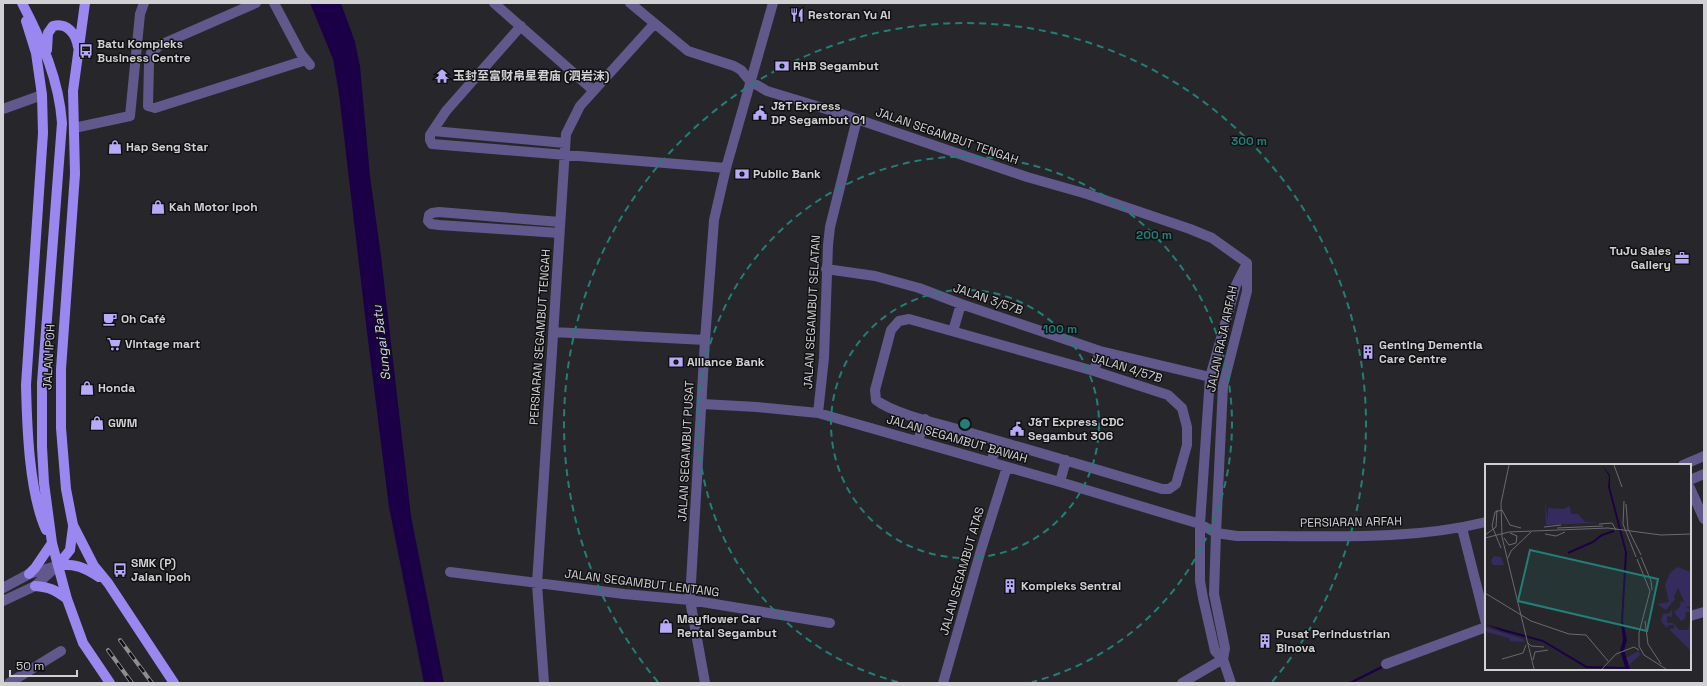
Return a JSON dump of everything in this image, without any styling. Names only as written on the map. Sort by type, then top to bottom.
[{"type":"main road","name":"JALAN IPOH","points":[[21,3],[38,34],[57,85],[62,123],[42,409],[44,482],[52,543],[67,599],[83,643],[110,683]]},
{"type":"main road","points":[[21,3],[36,53],[42,95],[43,132],[26,385],[29,445],[33,479],[44,524],[52,543],[35,568],[29,574]]},
{"type":"main road","name":"JALAN IPOH","points":[[85,3],[73,91],[75,174],[62,354],[60,404],[66,489],[73,525],[94,566],[108,583],[174,683]]},
{"type":"main road","points":[[48,60],[47,39],[48,33],[53,26],[65,26],[71,31],[77,40],[78,51]]},
{"type":"main road","points":[[58,565],[70,550],[73,525]]},
{"type":"main road","points":[[58,565],[71,564],[85,568],[108,583]]},
{"type":"main road","points":[[35,586],[46,586],[56,590],[67,599]]},
{"type":"street","points":[[74,128],[130,116],[140,14],[144,3]]},
{"type":"street","points":[[256,3],[160,45],[151,53],[149,63],[148,106],[155,108],[308,63],[294,43],[274,3]]},
{"type":"street","points":[[494,3],[593,90]]},
{"type":"street","name":"JALAN SEGAMBUT TENGAH","points":[[630,3],[688,51],[734,66],[741,70],[750,81],[767,91],[857,119],[1027,177],[1087,194],[1190,229],[1212,238],[1247,263]]},
{"type":"street","name":"JALAN SEGAMBUT PUSAT","points":[[705,683],[690,600],[705,340],[714,220],[726,168],[773,3]]},
{"type":"street","name":"PERSIARAN SEGAMBUT TENGAH","points":[[544,683],[537,584],[565,143],[569,125],[580,106],[654,24]]},
{"type":"street","points":[[521,26],[446,111],[430,135],[432,144],[726,168]]},
{"type":"street","points":[[3,109],[42,95]]},
{"type":"street","name":"JALAN SEGAMBUT SELATAN","points":[[818,413],[824,351],[826,268],[830,227],[857,119]]},
{"type":"street","points":[[433,131],[565,143]]},
{"type":"street","points":[[559,233],[439,225],[431,224],[428,221],[429,215],[439,212],[560,222]]},
{"type":"street","name":"JALAN RAJA ARFAH","points":[[1224,659],[1215,651],[1203,598],[1200,581],[1200,524],[1210,377],[1236,285],[1247,263]]},
{"type":"street","name":"JALAN RAJA ARFAH","points":[[1231,683],[1224,659],[1225,648],[1214,594],[1216,533],[1223,386],[1247,291],[1247,263]]},
{"type":"street","name":"JALAN 3/57B","points":[[826,268],[875,276],[919,288],[961,304],[1100,351],[1210,377]]},
{"type":"street","points":[[953,330],[961,304]]},
{"type":"street","name":"JALAN 4/57B","points":[[909,319],[953,330],[1094,371],[1168,395],[1182,408],[1187,427],[1187,445],[1176,484],[1169,489],[1162,489],[925,420],[883,406],[876,400],[875,390],[891,330],[899,322],[909,319]]},
{"type":"street","points":[[553,332],[705,340]]},
{"type":"street","points":[[1094,371],[1100,351]]},
{"type":"street","name":"JALAN SEGAMBUT BAWAH","points":[[702,404],[757,407],[818,413],[1060,482],[1200,524],[1216,533]]},
{"type":"street","points":[[918,441],[925,420]]},
{"type":"street","points":[[991,462],[998,441]]},
{"type":"street","points":[[1685,464],[1704,456]]},
{"type":"street","points":[[1060,482],[1066,460]]},
{"type":"street","name":"JALAN SEGAMBUT ATAS","points":[[944,683],[981,550],[1007,467]]},
{"type":"street","points":[[1691,480],[1704,474]]},
{"type":"street","points":[[1691,490],[1704,519]]},
{"type":"street","name":"PERSIARAN ARFAH","points":[[1216,533],[1237,536],[1396,535],[1462,528],[1485,522]]},
{"type":"street","points":[[1462,528],[1485,619]]},
{"type":"street","points":[[3,588],[29,574],[58,565]]},
{"type":"street","points":[[3,601],[35,586],[58,565]]},
{"type":"street","name":"JALAN SEGAMBUT LENTANG","points":[[450,572],[537,584],[690,600],[830,623]]},
{"type":"street","points":[[1691,616],[1704,612]]},
{"type":"street","points":[[1386,664],[1485,627]]},
{"type":"street","points":[[9,683],[61,651]]},
{"type":"street","points":[[1182,683],[1224,659]]},
{"type":"water","name":"Sungai Batu","points":[[310,3],[341,3],[355,42],[360,66],[370,176],[381,256],[411,516],[444,683],[424,683],[389,507],[339,94],[333,59]]},
{"type":"waterway","points":[[1350,683],[1382,667]]},
{"type":"railway","points":[[120,640],[152,683]]},
{"type":"railway","points":[[108,650],[132,683]]},
{"type":"place","name":"Restoran Yu Ai","points":[[797,15]]},
{"type":"place","name":"Batu Kompleks Business Centre","points":[[86,51]]},
{"type":"place","name":"RHB Segambut","points":[[782,66]]},
{"type":"place","name":"玉封至富财帛星君庙 (泗岩沫)","points":[[442,76]]},
{"type":"place","name":"J&T Express DP Segambut 01","points":[[760,113]]},
{"type":"place","name":"Hap Seng Star","points":[[115,147]]},
{"type":"place","name":"Public Bank","points":[[742,174]]},
{"type":"place","name":"Kah Motor Ipoh","points":[[158,207]]},
{"type":"place","name":"TuJu Sales Gallery","points":[[1682,258]]},
{"type":"place","name":"Oh Café","points":[[110,319]]},
{"type":"place","name":"Vintage mart","points":[[114,344]]},
{"type":"place","name":"Genting Dementia Care Centre","points":[[1368,352]]},
{"type":"place","name":"Alliance Bank","points":[[676,362]]},
{"type":"place","name":"Honda","points":[[87,388]]},
{"type":"place","name":"GWM","points":[[97,423]]},
{"type":"place","name":"J&T Express CDC Segambut 306","points":[[1017,429]]},
{"type":"place","name":"SMK (P) Jalan Ipoh","points":[[120,570]]},
{"type":"place","name":"Kompleks Sentral","points":[[1010,586]]},
{"type":"place","name":"Mayflower Car Rental Segambut","points":[[666,626]]},
{"type":"place","name":"Pusat Perindustrian Binova","points":[[1265,641]]}]
